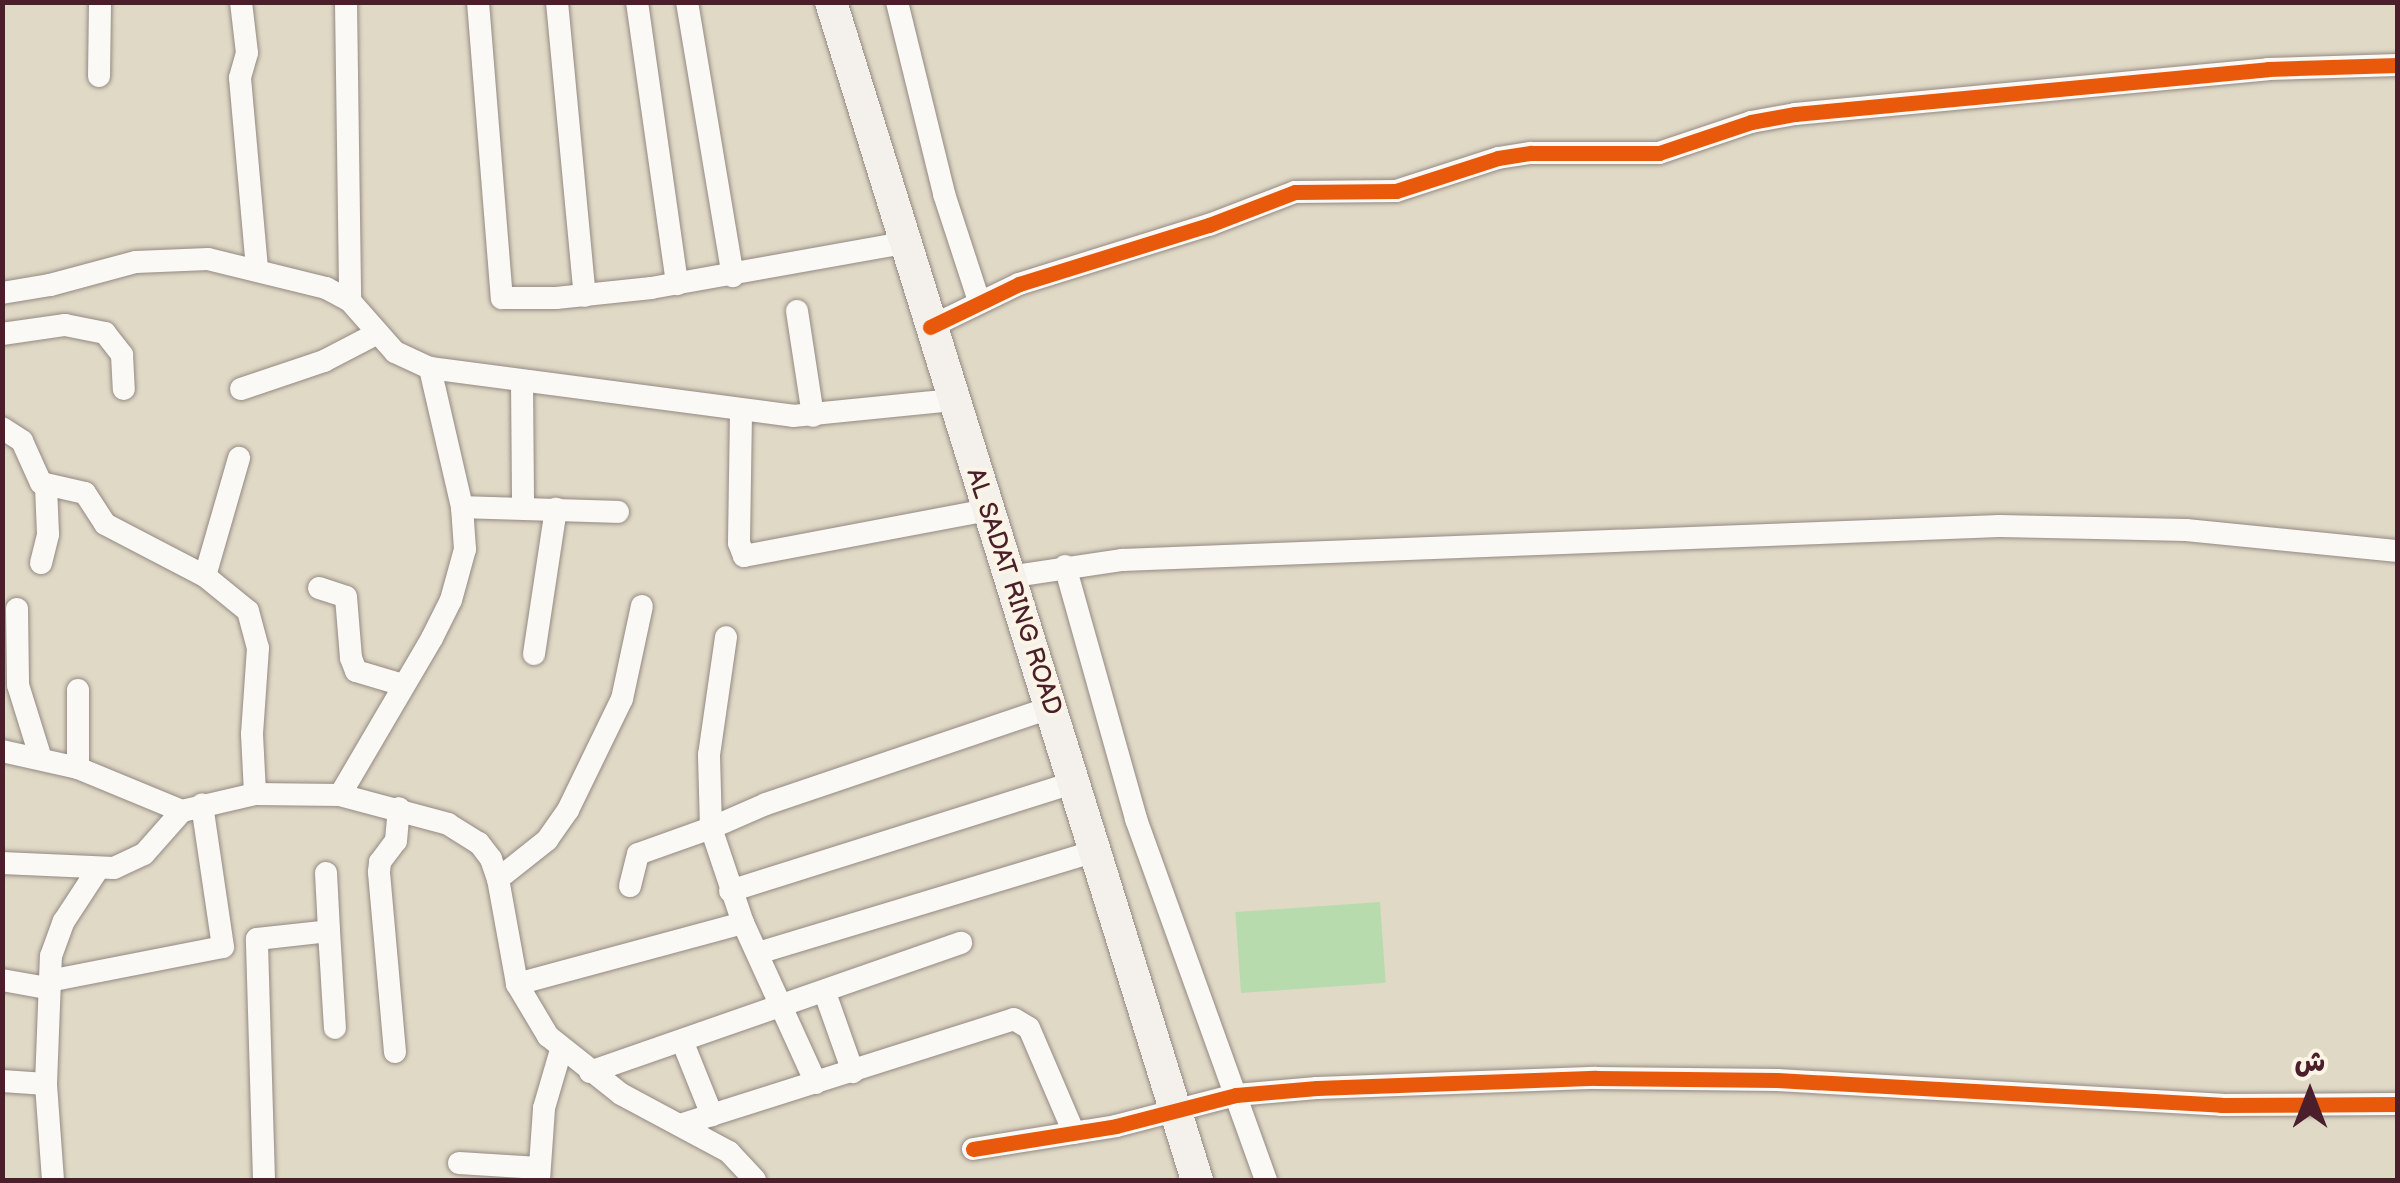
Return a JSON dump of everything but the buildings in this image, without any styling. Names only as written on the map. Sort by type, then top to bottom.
[{"type":"main road","name":"AL SADAT RING ROAD","points":[[832,2],[986,510],[1197,1180]]},
{"type":"street","points":[[99,76],[100,2]]},
{"type":"street","points":[[241,2],[247,52],[241,91],[257,269]]},
{"type":"street","points":[[346,2],[350,301]]},
{"type":"street","points":[[478,2],[499,294],[506,300],[585,296],[734,276],[904,243]]},
{"type":"street","points":[[558,2],[585,296]]},
{"type":"street","points":[[636,2],[676,284]]},
{"type":"street","points":[[687,2],[734,276]]},
{"type":"street","points":[[898,2],[944,194],[979,301]]},
{"type":"street","points":[[930,327],[979,301],[1060,270],[1209,226],[1295,192],[1396,191],[1498,158],[1659,152],[1752,122],[1796,114],[2268,69],[2398,64]]},
{"type":"street","points":[[2,293],[165,258],[208,259],[292,277],[350,301],[376,334],[406,359],[430,368],[742,413],[814,416],[952,400]]},
{"type":"street","points":[[797,312],[814,416]]},
{"type":"street","points":[[2,334],[65,325],[104,334],[122,355],[124,389]]},
{"type":"street","points":[[241,389],[307,368],[376,334]]},
{"type":"street","points":[[340,794],[432,638],[459,578],[466,549],[462,506],[430,368]]},
{"type":"street","points":[[522,382],[523,508]]},
{"type":"street","points":[[742,413],[739,543],[744,556],[759,557],[986,510]]},
{"type":"street","points":[[2,428],[22,441],[46,486],[48,534],[40,563]]},
{"type":"street","points":[[206,576],[239,458]]},
{"type":"street","points":[[46,486],[85,493],[104,524],[206,576],[241,602],[255,626],[255,794]]},
{"type":"street","points":[[462,506],[618,512]]},
{"type":"street","points":[[534,654],[556,509]]},
{"type":"street","points":[[1008,577],[1065,566],[1225,555],[1999,526],[2186,530],[2398,551]]},
{"type":"street","points":[[1065,566],[1136,819],[1266,1180]]},
{"type":"street","points":[[319,588],[346,597],[350,658],[356,671],[403,685]]},
{"type":"street","points":[[498,879],[536,850],[568,810],[622,699],[642,606]]},
{"type":"street","points":[[17,609],[18,685],[40,758]]},
{"type":"street","points":[[726,637],[709,755],[712,828],[743,923],[816,1083]]},
{"type":"street","points":[[78,690],[78,768]]},
{"type":"street","points":[[630,886],[638,854],[766,804],[1050,708]]},
{"type":"street","points":[[2,751],[78,768],[192,808]]},
{"type":"street","points":[[730,891],[1072,783]]},
{"type":"street","points":[[2,863],[114,868],[144,854],[192,808],[255,794],[340,794],[448,824],[479,843],[498,879],[516,984],[531,1014],[560,1050],[590,1072],[729,1152],[755,1180]]},
{"type":"street","points":[[192,808],[223,947]]},
{"type":"street","points":[[395,1052],[379,872],[380,862],[396,841],[399,808]]},
{"type":"street","points":[[758,953],[1095,852]]},
{"type":"street","points":[[52,1180],[46,1084],[48,984],[56,939],[98,869]]},
{"type":"street","points":[[326,873],[335,1028]]},
{"type":"street","points":[[516,984],[743,923]]},
{"type":"street","points":[[2,980],[48,984],[257,938],[328,931]]},
{"type":"street","points":[[257,938],[264,1180]]},
{"type":"street","points":[[590,1072],[825,994],[961,943]]},
{"type":"street","points":[[825,994],[853,1072]]},
{"type":"street","points":[[680,1125],[1019,1019],[1028,1028],[1074,1133]]},
{"type":"street","points":[[682,1043],[712,1115]]},
{"type":"street","points":[[459,1164],[539,1174],[544,1108],[560,1050]]},
{"type":"street","points":[[973,1148],[1176,1113],[1236,1095],[1317,1088],[1614,1078],[1777,1080],[2222,1105],[2398,1104]]},
{"type":"street","points":[[2,1081],[46,1084]]},
{"type":"green space","points":[[1380,902],[1386,983],[1241,993],[1235,912]]},
{"type":"cycle path","points":[[930,327],[1019,284],[1209,225],[1295,192],[1396,191],[1498,158],[1531,153],[1659,153],[1751,122],[1795,114],[2268,69],[2398,65]]},
{"type":"cycle path","points":[[973,1149],[1116,1126],[1236,1095],[1317,1088],[1596,1078],[1777,1080],[2221,1105],[2398,1104]]}]
